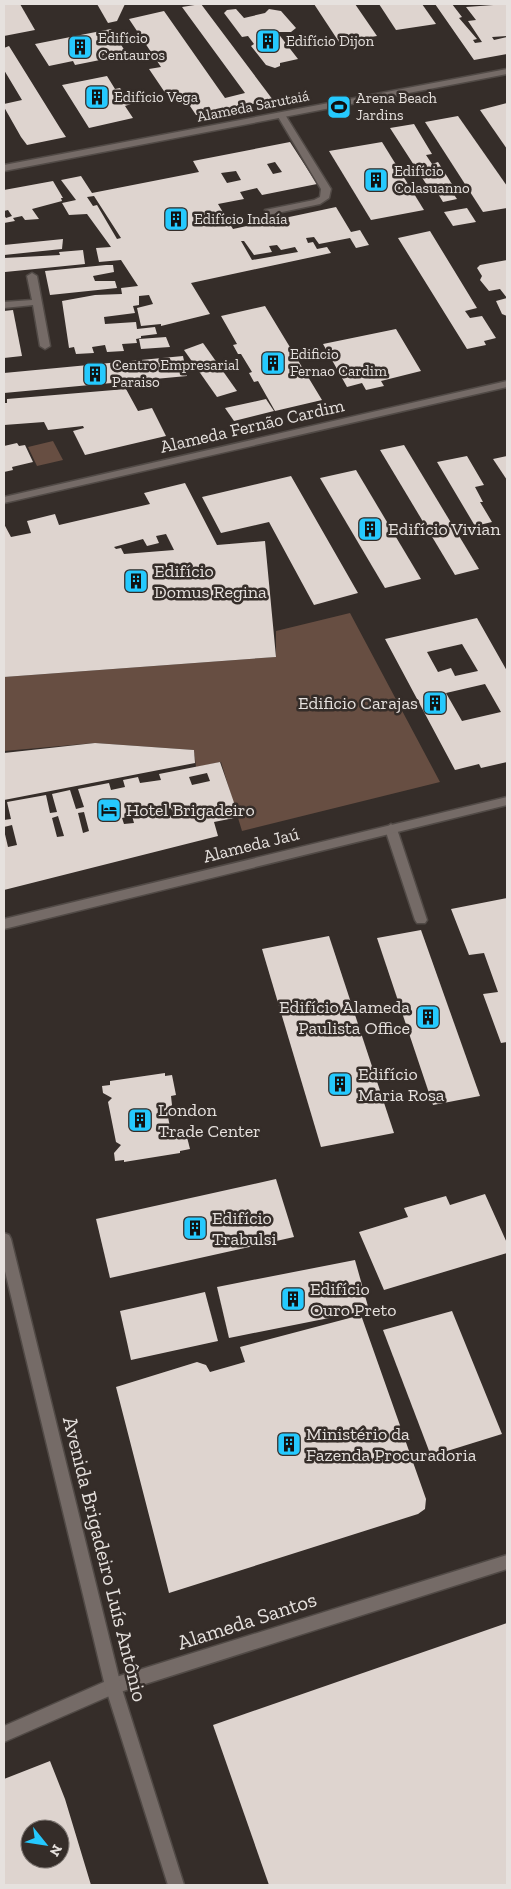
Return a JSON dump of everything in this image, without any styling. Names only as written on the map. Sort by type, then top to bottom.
[{"type":"street","name":"Alameda Sarutaiá","points":[[4,168],[507,71]]},
{"type":"street","points":[[268,212],[317,202],[324,198],[326,189],[281,115]]},
{"type":"street","points":[[32,276],[45,346]]},
{"type":"street","points":[[4,305],[37,302]]},
{"type":"street","name":"Alameda Fernão Cardim","points":[[4,500],[507,384]]},
{"type":"street","name":"Alameda Jaú","points":[[4,924],[507,801]]},
{"type":"street","points":[[390,829],[421,920]]},
{"type":"street","name":"Avenida Brigadeiro Luís Antônio","points":[[4,1239],[113,1686],[176,1885]]},
{"type":"street","name":"Alameda Santos","points":[[4,1734],[113,1686],[507,1562]]},
{"type":"shaded area","points":[[53,441],[63,460],[37,466],[28,447]]},
{"type":"shaded area","points":[[350,613],[440,782],[242,831],[221,762],[196,767],[194,750],[95,743],[4,751],[4,677],[276,657],[276,631]]},
{"type":"building","points":[[4,4],[20,4],[35,30],[4,36]]},
{"type":"building","points":[[97,4],[125,4],[117,21],[108,23]]},
{"type":"building","points":[[201,4],[273,100],[196,115],[184,97],[170,100],[149,69],[161,67],[129,19],[164,11],[225,98],[245,93],[182,7]]},
{"type":"building","points":[[314,4],[355,4],[377,36],[339,42]]},
{"type":"building","points":[[379,4],[422,4],[436,24],[396,30]]},
{"type":"building","points":[[435,4],[452,4],[462,17],[459,18],[477,39],[473,40],[475,43],[482,42],[468,21],[476,20],[466,7],[507,4],[507,36],[492,37],[494,40],[507,37],[507,54],[474,60]]},
{"type":"building","name":"Edifício Dijon","points":[[236,9],[244,18],[265,13],[269,9],[281,11],[296,28],[291,32],[277,32],[298,59],[280,63],[280,66],[275,68],[266,65],[251,46],[254,44],[248,36],[242,37],[224,13],[227,10]]},
{"type":"building","name":"Edifício Centauros","points":[[111,29],[125,51],[102,55],[105,59],[75,65],[73,61],[49,66],[35,44]]},
{"type":"building","points":[[9,46],[66,137],[27,145],[21,137],[4,107],[4,104],[22,100],[4,70],[4,48]]},
{"type":"building","name":"Edifício Vega","points":[[107,76],[115,89],[120,88],[131,104],[125,106],[133,118],[89,128],[62,85]]},
{"type":"building","points":[[507,103],[507,149],[480,110]]},
{"type":"building","points":[[458,116],[507,186],[507,208],[483,212],[425,122]]},
{"type":"building","points":[[414,124],[432,154],[426,155],[432,164],[438,162],[455,189],[450,189],[457,199],[443,202],[437,192],[432,193],[390,128]]},
{"type":"building","points":[[290,142],[317,184],[262,195],[257,188],[240,192],[244,199],[218,204],[233,229],[336,207],[351,232],[360,230],[369,245],[356,248],[350,238],[319,244],[314,237],[306,238],[308,243],[313,242],[317,249],[327,247],[331,253],[191,283],[210,314],[161,326],[161,324],[141,326],[137,308],[153,304],[149,295],[139,296],[139,305],[133,306],[135,313],[104,317],[105,324],[136,322],[137,329],[155,327],[157,334],[141,336],[141,338],[136,339],[137,343],[122,344],[124,351],[107,352],[105,345],[92,347],[94,353],[76,354],[74,347],[69,348],[62,301],[95,295],[122,294],[121,288],[138,286],[121,260],[99,262],[96,248],[111,247],[87,214],[69,215],[62,203],[76,200],[61,180],[81,176],[92,193],[199,172],[193,161]],"holes":[[[275,162],[282,172],[273,174],[267,164]],[[236,171],[241,180],[227,183],[221,173]],[[94,196],[121,238],[117,239],[97,205],[93,206],[87,197]],[[241,241],[244,241],[254,255],[272,252],[269,246],[277,245],[281,250],[295,247],[298,252],[252,260]]]},
{"type":"building","name":"Edifício Colasuanno","points":[[382,142],[424,210],[371,220],[329,151]]},
{"type":"building","points":[[53,181],[63,198],[61,198],[62,201],[32,209],[39,219],[25,220],[22,216],[13,218],[15,221],[4,223],[4,215],[6,218],[12,216],[8,210],[4,211],[4,190]]},
{"type":"building","points":[[467,208],[476,222],[453,226],[444,212]]},
{"type":"building","points":[[430,231],[477,308],[465,311],[470,318],[482,316],[496,338],[484,341],[486,345],[467,349],[398,238]]},
{"type":"building","points":[[63,239],[62,249],[4,255],[4,245]]},
{"type":"building","points":[[83,250],[85,264],[5,272],[4,258],[60,255],[59,252]]},
{"type":"building","points":[[507,260],[507,298],[500,289],[489,291],[480,280],[482,276],[477,268],[480,265]]},
{"type":"building","points":[[113,265],[114,272],[93,276],[95,281],[115,281],[117,288],[50,295],[45,271]]},
{"type":"building","points":[[507,298],[507,316],[502,314],[496,301]]},
{"type":"building","name":"Edificio Fernao Cardim","points":[[265,306],[322,400],[275,411],[258,381],[254,382],[249,373],[252,372],[233,345],[237,344],[221,316]]},
{"type":"building","points":[[13,310],[22,356],[4,358],[4,311]]},
{"type":"building","points":[[396,329],[421,371],[381,381],[384,386],[366,390],[362,383],[347,387],[323,344]]},
{"type":"building","points":[[166,337],[170,347],[141,349],[139,339]]},
{"type":"building","points":[[203,343],[237,391],[217,397],[184,350]]},
{"type":"building","name":"Centro Empresarial Paraiso","points":[[183,356],[187,376],[4,393],[4,373]]},
{"type":"building","points":[[126,389],[138,411],[152,408],[166,436],[85,455],[73,431],[84,428],[83,426],[48,430],[44,422],[4,425],[4,403],[7,403],[7,399]]},
{"type":"building","points":[[266,399],[274,411],[234,421],[225,408]]},
{"type":"building","points":[[17,443],[19,446],[25,445],[33,462],[12,467],[13,470],[4,472],[4,446]]},
{"type":"building","points":[[404,445],[479,569],[455,575],[380,450]]},
{"type":"building","points":[[467,456],[484,485],[475,487],[483,502],[480,502],[492,522],[475,526],[437,462]]},
{"type":"building","points":[[507,456],[507,480],[493,459]]},
{"type":"building","name":"Edifício Vivian","points":[[356,470],[421,579],[385,588],[320,478]]},
{"type":"building","points":[[291,476],[358,593],[314,605],[269,522],[221,533],[202,497]]},
{"type":"building","points":[[185,483],[217,545],[265,541],[276,657],[4,677],[4,524],[11,537],[31,533],[27,521],[55,514],[59,525],[150,504],[144,493]],"holes":[[[166,534],[174,550],[124,554],[121,548],[116,549],[114,547],[143,539],[147,546],[159,543],[156,536]]]},
{"type":"building","name":"Edificio Carajas","points":[[477,618],[507,671],[507,762],[481,768],[479,764],[455,770],[385,639]],"holes":[[[462,644],[478,671],[455,676],[451,668],[438,672],[427,652]],[[485,684],[501,712],[462,721],[446,693]]]},
{"type":"building","points":[[95,743],[194,750],[195,763],[4,800],[4,753]]},
{"type":"building","points":[[220,762],[239,817],[214,822],[218,836],[4,890],[4,830],[8,847],[17,845],[12,825],[4,827],[4,820],[11,819],[7,802],[46,795],[50,813],[57,812],[52,794],[70,790],[76,809],[84,807],[78,789],[109,783],[111,790],[125,787],[123,780],[138,777],[140,783],[161,780],[159,774]],"holes":[[[207,773],[210,781],[192,785],[189,777]],[[171,808],[174,815],[156,818],[154,812]],[[84,812],[89,831],[83,833],[78,813]],[[58,816],[64,836],[57,837],[52,818]],[[132,816],[134,823],[124,824],[122,818]]]},
{"type":"building","points":[[507,898],[507,1042],[501,1043],[483,994],[498,992],[484,953],[469,955],[451,909]]},
{"type":"building","name":"Edifício Alameda Paulista Office","points":[[421,930],[480,1096],[433,1105],[377,938]]},
{"type":"building","name":"Edifício Maria Rosa","points":[[329,936],[394,1133],[321,1147],[262,949]]},
{"type":"building","name":"London Trade Center","points":[[165,1073],[165,1076],[172,1075],[176,1095],[171,1096],[172,1105],[167,1112],[170,1127],[187,1137],[190,1149],[180,1151],[180,1153],[124,1162],[124,1160],[115,1161],[114,1153],[121,1145],[116,1142],[108,1102],[112,1098],[103,1093],[102,1086],[110,1085],[110,1081]]},
{"type":"building","name":"Edifício Trabulsi","points":[[276,1179],[294,1237],[110,1278],[96,1219]]},
{"type":"building","points":[[485,1194],[507,1243],[507,1253],[384,1290],[359,1232],[408,1217],[404,1208],[446,1196],[450,1205]]},
{"type":"building","name":"Edifício Ouro Preto","points":[[355,1260],[369,1310],[229,1338],[217,1287]]},
{"type":"building","points":[[205,1292],[218,1341],[131,1360],[120,1311]]},
{"type":"building","points":[[452,1311],[502,1434],[431,1456],[383,1330]]},
{"type":"building","points":[[361,1315],[426,1499],[425,1509],[418,1514],[169,1593],[116,1387],[197,1362],[206,1365],[210,1372],[245,1362],[240,1347]]},
{"type":"building","points":[[507,1623],[507,1885],[269,1885],[213,1725]]},
{"type":"building","points":[[50,1761],[65,1799],[91,1885],[4,1885],[4,1779]]},
{"type":"place","name":"Edifício Dijon","points":[[268,41]]},
{"type":"place","name":"Edifício Centauros","points":[[80,47]]},
{"type":"place","name":"Edifício Vega","points":[[97,97]]},
{"type":"place","name":"Arena Beach Jardins","points":[[339,107]]},
{"type":"place","name":"Edifício Colasuanno","points":[[376,180]]},
{"type":"place","name":"Edifício Indaía","points":[[176,219]]},
{"type":"place","name":"Edificio Fernao Cardim","points":[[273,363]]},
{"type":"place","name":"Centro Empresarial Paraiso","points":[[95,374]]},
{"type":"place","name":"Edifício Vivian","points":[[370,529]]},
{"type":"place","name":"Edifício Domus Regina","points":[[136,581]]},
{"type":"place","name":"Edificio Carajas","points":[[435,703]]},
{"type":"place","name":"Hotel Brigadeiro","points":[[109,810]]},
{"type":"place","name":"Edifício Alameda Paulista Office","points":[[428,1017]]},
{"type":"place","name":"Edifício Maria Rosa","points":[[340,1084]]},
{"type":"place","name":"London Trade Center","points":[[140,1120]]},
{"type":"place","name":"Edifício Trabulsi","points":[[195,1228]]},
{"type":"place","name":"Edifício Ouro Preto","points":[[293,1299]]},
{"type":"place","name":"Ministério da Fazenda Procuradoria","points":[[289,1444]]}]
